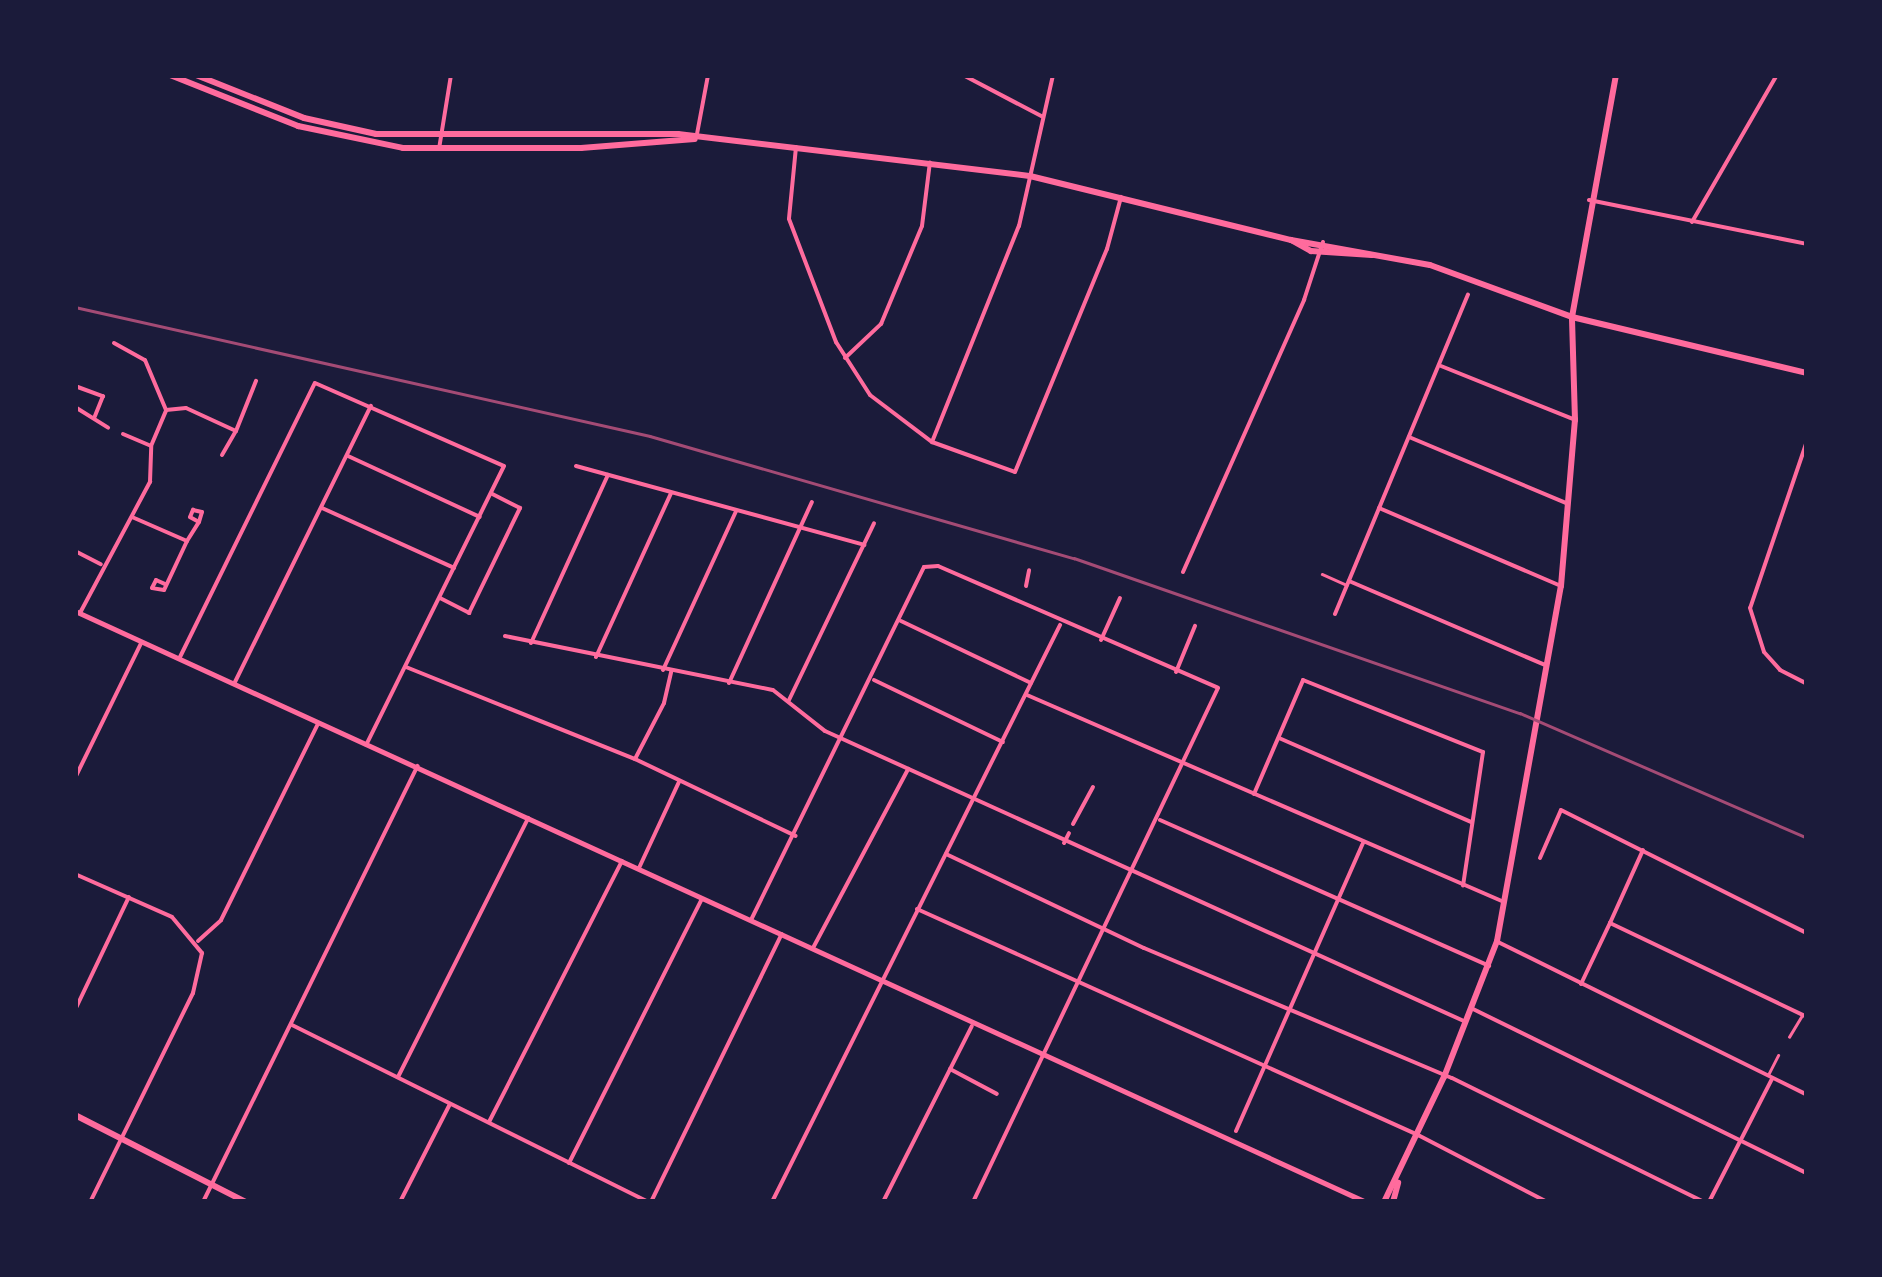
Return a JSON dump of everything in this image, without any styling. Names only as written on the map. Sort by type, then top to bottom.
[{"type":"main road","points":[[170,75],[298,126],[355,141],[439,149],[679,145],[696,138]]},
{"type":"main road","points":[[196,75],[333,126],[439,138],[696,138],[930,161],[1030,176],[1291,240],[1320,252],[1373,255]]},
{"type":"main road","points":[[1384,1202],[1444,1077],[1496,941],[1561,586],[1571,504],[1575,420],[1572,317],[1589,200],[1616,75]]},
{"type":"main road","points":[[1291,240],[1323,242],[1430,265],[1572,317],[1807,373]]},
{"type":"main road","points":[[75,1115],[246,1202]]},
{"type":"main road","points":[[1394,1202],[1399,1177]]},
{"type":"street","points":[[439,149],[451,75]]},
{"type":"street","points":[[696,138],[708,75]]},
{"type":"street","points":[[963,75],[1043,118]]},
{"type":"street","points":[[932,442],[1019,226],[1053,75]]},
{"type":"street","points":[[1692,222],[1777,75]]},
{"type":"street","points":[[796,146],[790,218],[845,358],[886,412],[932,442],[1019,470],[1107,248],[1120,197]]},
{"type":"street","points":[[845,358],[881,324],[922,226],[930,161]]},
{"type":"street","points":[[1589,200],[1807,244]]},
{"type":"street","points":[[1183,572],[1323,242]]},
{"type":"street","points":[[1335,614],[1468,295]]},
{"type":"street","points":[[114,344],[145,360],[166,410],[151,446],[152,473],[132,517],[77,612],[813,948],[1046,1061],[1366,1202]]},
{"type":"street","points":[[1438,365],[1575,420]]},
{"type":"street","points":[[222,454],[236,431],[256,380]]},
{"type":"street","points":[[179,658],[316,383],[504,466],[366,745]]},
{"type":"street","points":[[75,386],[103,396],[95,416]]},
{"type":"street","points":[[234,684],[372,406]]},
{"type":"street","points":[[75,407],[95,416],[108,428]]},
{"type":"street","points":[[166,410],[186,408],[236,431]]},
{"type":"street","points":[[123,434],[151,446]]},
{"type":"street","points":[[1409,437],[1571,504]]},
{"type":"street","points":[[1807,441],[1750,608],[1764,652],[1780,670],[1807,684]]},
{"type":"street","points":[[346,456],[480,517]]},
{"type":"street","points":[[576,466],[864,545]]},
{"type":"street","points":[[532,644],[608,475]]},
{"type":"street","points":[[596,657],[671,492]]},
{"type":"street","points":[[440,598],[469,612],[495,560],[520,508],[491,494]]},
{"type":"street","points":[[729,683],[812,502]]},
{"type":"street","points":[[320,507],[454,568]]},
{"type":"street","points":[[1379,508],[1561,586]]},
{"type":"street","points":[[663,670],[736,510]]},
{"type":"street","points":[[132,517],[188,542]]},
{"type":"street","points":[[165,584],[199,522]]},
{"type":"street","points":[[789,700],[874,522]]},
{"type":"street","points":[[75,550],[102,564]]},
{"type":"street","points":[[751,920],[931,564],[1218,688],[1046,1061],[973,1202]]},
{"type":"street","points":[[1026,586],[1029,570]]},
{"type":"street","points":[[1348,583],[1547,666]]},
{"type":"street","points":[[1018,604],[1022,595]]},
{"type":"street","points":[[1101,640],[1120,598]]},
{"type":"street","points":[[900,621],[1031,684]]},
{"type":"street","points":[[772,1202],[1060,623]]},
{"type":"street","points":[[1176,672],[1195,626]]},
{"type":"street","points":[[505,636],[774,690],[812,723],[845,740],[1132,875],[1466,1022]]},
{"type":"street","points":[[75,778],[141,642]]},
{"type":"street","points":[[406,666],[635,759],[796,836]]},
{"type":"street","points":[[635,759],[664,704],[671,672]]},
{"type":"street","points":[[874,680],[1003,742]]},
{"type":"street","points":[[1254,794],[1303,680],[1483,752],[1463,886]]},
{"type":"street","points":[[1027,695],[1504,902]]},
{"type":"street","points":[[90,1202],[197,982],[198,942],[221,920],[318,722]]},
{"type":"street","points":[[1278,738],[1471,822]]},
{"type":"street","points":[[203,1202],[418,766]]},
{"type":"street","points":[[813,948],[908,769]]},
{"type":"street","points":[[639,868],[680,780]]},
{"type":"street","points":[[1073,824],[1093,788]]},
{"type":"street","points":[[1540,858],[1561,810],[1807,933]]},
{"type":"street","points":[[398,1078],[528,818]]},
{"type":"street","points":[[1158,819],[1489,966]]},
{"type":"street","points":[[1064,843],[1069,833]]},
{"type":"street","points":[[1236,1131],[1363,843]]},
{"type":"street","points":[[1581,984],[1644,850]]},
{"type":"street","points":[[946,854],[1289,1012],[1444,1077],[1707,1202],[1770,1078]]},
{"type":"street","points":[[489,1122],[622,861]]},
{"type":"street","points":[[75,874],[172,916],[198,942]]},
{"type":"street","points":[[75,1010],[130,895]]},
{"type":"street","points":[[569,1163],[702,898]]},
{"type":"street","points":[[917,908],[1080,986],[1418,1135],[1547,1202]]},
{"type":"street","points":[[1610,923],[1806,1014]]},
{"type":"street","points":[[292,1026],[650,1202],[782,934]]},
{"type":"street","points":[[1496,941],[1807,1096]]},
{"type":"street","points":[[1471,1008],[1807,1173]]},
{"type":"street","points":[[883,1202],[972,1026]]},
{"type":"street","points":[[950,1069],[997,1094]]},
{"type":"street","points":[[411,1202],[401,1200],[450,1104]]},
{"type":"lane","points":[[1322,574],[1348,583]]},
{"type":"lane","points":[[1788,1036],[1806,1014]]},
{"type":"lane","points":[[1770,1078],[1778,1055]]},
{"type":"railway","points":[[75,307],[650,436],[1074,558],[1520,713],[1807,838]]}]
